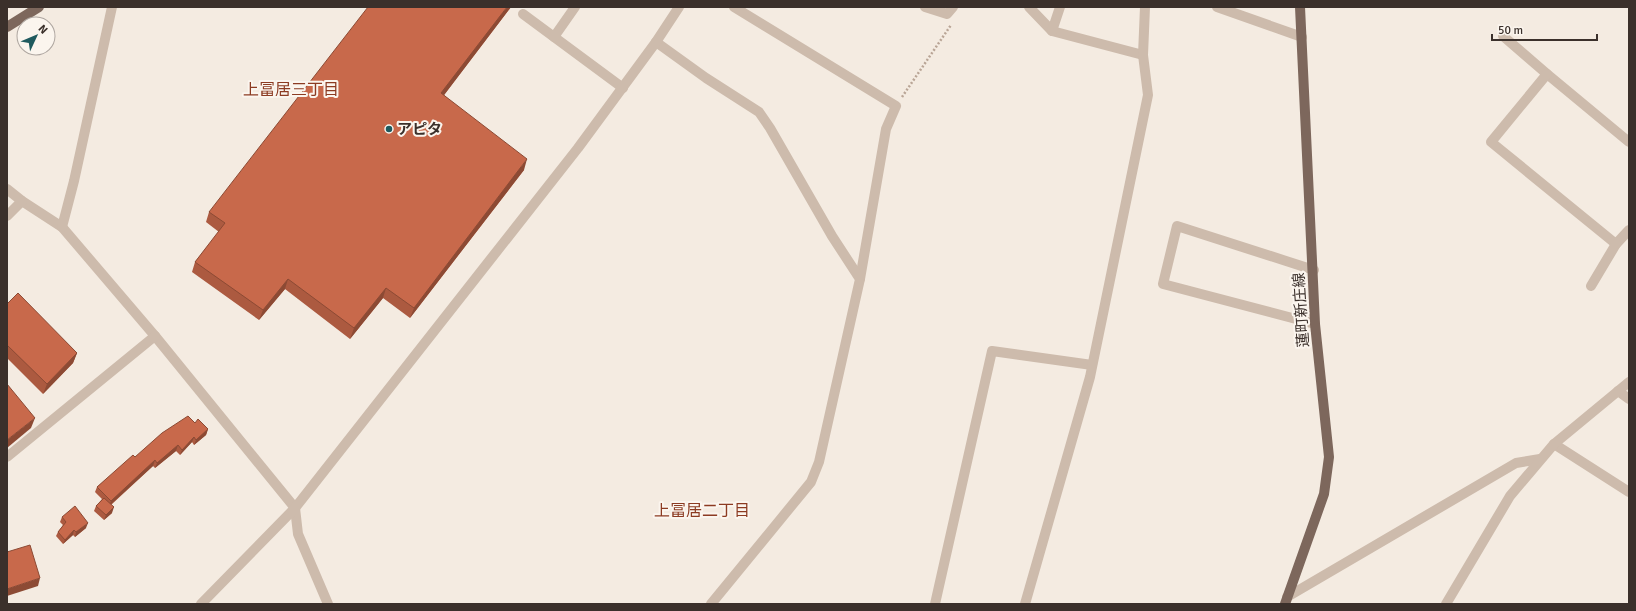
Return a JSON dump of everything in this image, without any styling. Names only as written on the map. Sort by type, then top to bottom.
[{"type":"main road","points":[[7,27],[38,7]]},
{"type":"main road","name":"蓮町新庄線","points":[[1286,600],[1324,494],[1329,457],[1315,324],[1314,270],[1300,7]]},
{"type":"street","points":[[62,228],[74,181],[112,7]]},
{"type":"street","points":[[554,37],[575,7]]},
{"type":"street","points":[[201,604],[295,508],[578,148],[656,42],[679,7]]},
{"type":"street","points":[[711,604],[811,482],[819,462],[860,279],[886,129],[896,106],[734,7]]},
{"type":"street","points":[[924,7],[950,10]]},
{"type":"street","points":[[1029,7],[1052,31],[1143,55]]},
{"type":"street","points":[[1052,31],[1060,7]]},
{"type":"street","points":[[1025,604],[1092,365],[1148,94],[1143,55],[1145,7]]},
{"type":"street","points":[[1217,7],[1302,37]]},
{"type":"street","points":[[523,14],[622,88]]},
{"type":"street","points":[[1503,36],[1629,142]]},
{"type":"street","points":[[656,42],[706,78],[759,112],[770,128],[832,236],[860,279]]},
{"type":"street","points":[[1547,74],[1491,142],[1616,244]]},
{"type":"street","points":[[7,189],[62,228],[154,336],[295,508],[298,534],[328,604]]},
{"type":"street","points":[[7,216],[22,201]]},
{"type":"street","points":[[1314,270],[1177,226],[1163,284],[1315,324]]},
{"type":"street","points":[[1591,286],[1616,244],[1629,230]]},
{"type":"street","points":[[7,457],[154,336]]},
{"type":"street","points":[[936,604],[992,351],[1092,365]]},
{"type":"street","points":[[1446,604],[1510,496],[1540,459],[1554,444],[1629,382]]},
{"type":"street","points":[[1618,391],[1629,398]]},
{"type":"street","points":[[1554,444],[1629,492]]},
{"type":"street","points":[[1286,600],[1516,463],[1540,459]]},
{"type":"path","points":[[896,106],[952,24],[950,10]]},
{"type":"building","points":[[368,7],[507,7],[441,93],[527,159],[414,308],[386,288],[354,328],[288,279],[263,310],[195,262],[225,223],[209,212]]},
{"type":"building","points":[[18,293],[77,353],[47,384],[7,345],[7,304]]},
{"type":"building","points":[[7,384],[35,418],[7,440]]},
{"type":"building","points":[[188,416],[195,423],[198,419],[208,429],[196,440],[194,437],[182,450],[178,445],[157,463],[155,460],[111,501],[97,487],[133,455],[135,457],[162,433]]},
{"type":"building","points":[[104,498],[114,507],[106,515],[96,506]]},
{"type":"building","points":[[75,506],[88,523],[76,532],[74,530],[65,540],[58,532],[66,522],[62,517]]},
{"type":"building","points":[[30,545],[40,578],[7,589],[7,552]]},
{"type":"place","name":"アピタ","points":[[389,129]]},
{"type":"district","name":"上冨居三丁目","points":[[291,90]]},
{"type":"district","name":"上冨居二丁目","points":[[702,511]]}]
